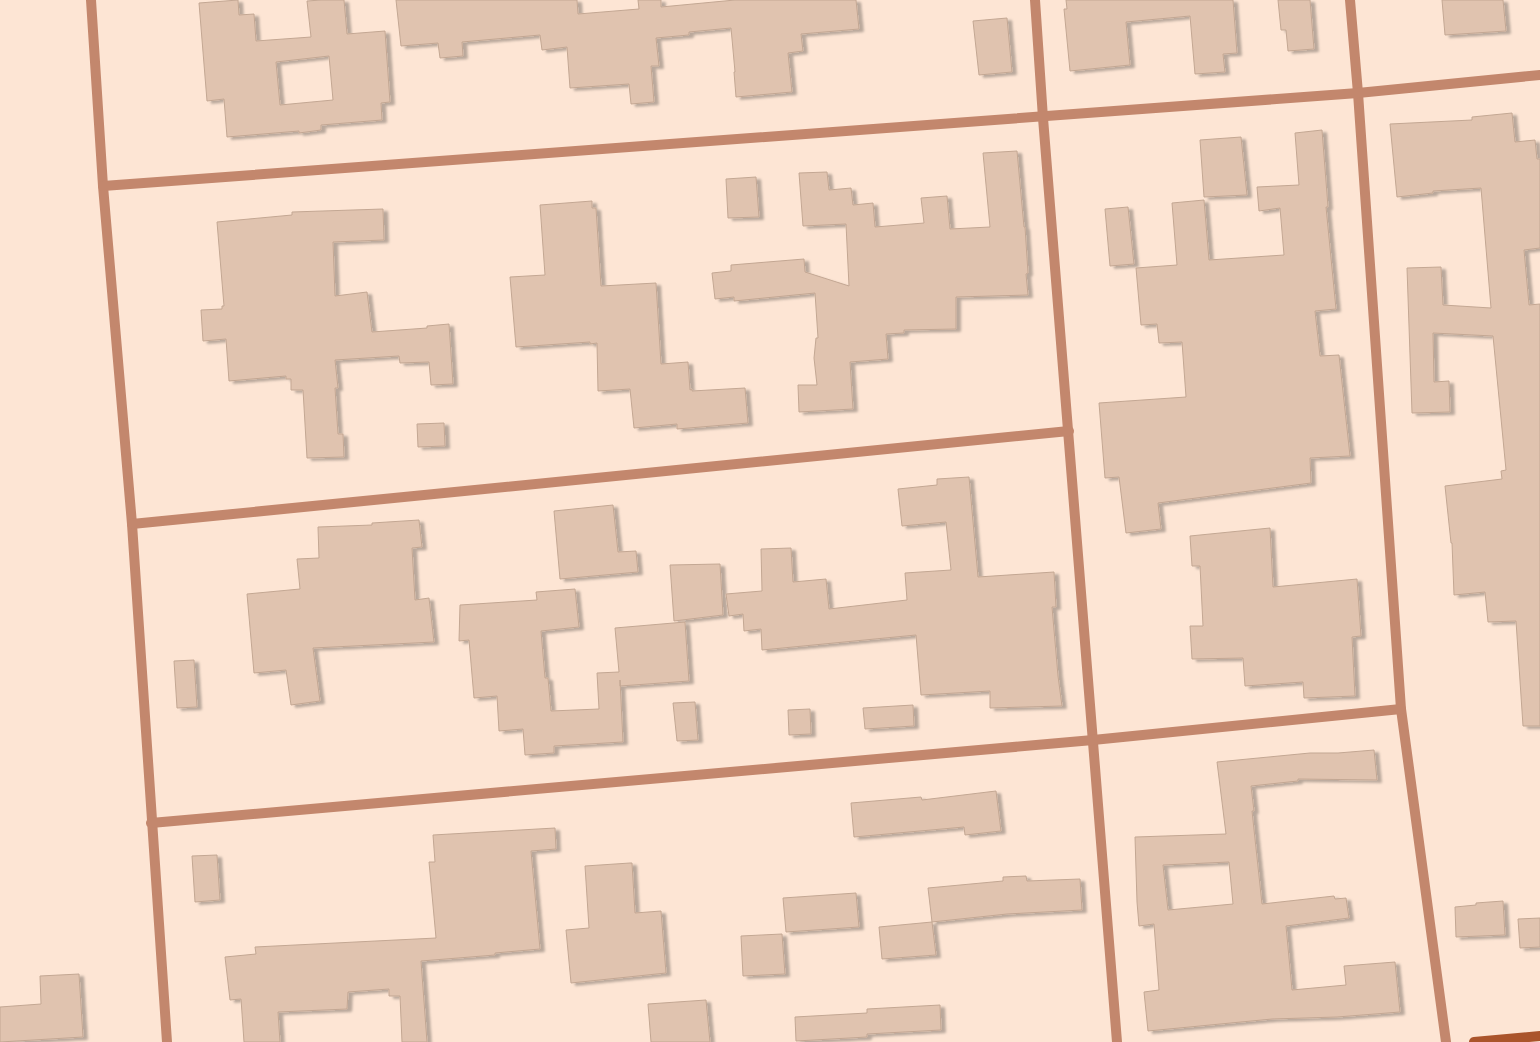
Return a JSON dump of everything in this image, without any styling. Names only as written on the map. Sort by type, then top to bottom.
[{"type":"street","points":[[91,0],[103,186],[132,524],[167,1042]]},
{"type":"street","points":[[1035,0],[1043,118],[1117,1042]]},
{"type":"street","points":[[1350,0],[1402,708],[1446,1042]]},
{"type":"street","points":[[103,186],[1043,118],[1358,93],[1540,74]]},
{"type":"street","points":[[132,524],[1069,431]]},
{"type":"street","points":[[151,823],[1093,740],[1402,708]]},
{"type":"street","points":[[1474,1042],[1540,1036]]},
{"type":"building","points":[[238,0],[239,15],[254,14],[256,41],[311,37],[307,1],[344,0],[347,34],[385,31],[390,102],[381,103],[382,120],[321,125],[321,130],[299,133],[299,131],[227,137],[224,99],[207,101],[199,3]],"holes":[[[329,56],[333,100],[280,105],[276,62]]]},
{"type":"building","points":[[396,0],[577,0],[578,14],[639,9],[638,0],[661,0],[661,7],[735,0],[856,0],[859,29],[801,34],[803,51],[788,53],[792,92],[736,97],[731,28],[689,32],[689,35],[656,38],[659,66],[651,66],[654,102],[631,104],[629,84],[570,88],[567,47],[542,50],[540,35],[462,42],[463,56],[440,58],[438,43],[401,46]]},
{"type":"building","points":[[1066,0],[1233,0],[1237,53],[1223,54],[1225,72],[1195,74],[1190,16],[1126,22],[1130,65],[1070,71],[1064,9],[1067,9]]},
{"type":"building","points":[[1278,0],[1310,0],[1314,49],[1288,51],[1286,30],[1281,30]]},
{"type":"building","points":[[1442,0],[1503,0],[1506,31],[1445,35]]},
{"type":"building","points":[[1007,18],[1012,72],[979,75],[973,21]]},
{"type":"building","points":[[1512,113],[1515,142],[1535,140],[1537,159],[1540,159],[1540,248],[1524,250],[1529,305],[1540,304],[1540,726],[1523,726],[1516,621],[1488,622],[1485,592],[1454,595],[1452,543],[1445,486],[1502,479],[1501,471],[1506,470],[1493,336],[1433,333],[1434,382],[1449,381],[1450,412],[1412,413],[1407,268],[1441,267],[1443,305],[1491,308],[1481,188],[1433,191],[1433,193],[1397,197],[1390,124],[1472,120],[1472,117]]},
{"type":"building","points":[[1322,130],[1328,207],[1326,207],[1336,309],[1315,311],[1320,356],[1339,355],[1350,456],[1310,458],[1311,483],[1158,503],[1161,529],[1126,533],[1119,477],[1105,478],[1099,403],[1186,397],[1182,342],[1159,343],[1157,324],[1141,325],[1136,268],[1177,265],[1172,203],[1204,200],[1209,260],[1284,255],[1280,208],[1259,211],[1257,187],[1299,185],[1295,133]]},
{"type":"building","points":[[1241,137],[1247,195],[1204,197],[1200,140]]},
{"type":"building","points":[[1017,151],[1025,227],[1028,295],[956,297],[956,329],[904,330],[904,333],[886,334],[888,359],[850,362],[853,409],[799,412],[798,385],[817,385],[814,358],[816,338],[818,338],[815,293],[734,301],[734,297],[715,299],[712,273],[731,271],[731,265],[804,259],[805,272],[849,286],[846,224],[803,226],[799,173],[827,172],[829,190],[851,188],[853,205],[873,203],[875,227],[924,223],[921,198],[947,196],[950,229],[990,227],[983,153]]},
{"type":"building","points":[[756,177],[759,217],[728,218],[726,179]]},
{"type":"building","points":[[592,201],[592,208],[596,208],[601,286],[656,283],[661,364],[688,362],[690,390],[692,389],[692,391],[745,388],[748,423],[677,429],[677,424],[634,428],[630,389],[598,391],[597,343],[590,344],[590,342],[516,347],[510,277],[545,275],[540,205]]},
{"type":"building","points":[[1128,207],[1134,264],[1110,266],[1105,209]]},
{"type":"building","points":[[383,209],[384,240],[333,242],[335,296],[367,292],[372,332],[427,328],[427,326],[449,324],[453,384],[431,385],[429,362],[400,363],[399,356],[335,360],[338,388],[335,388],[338,434],[343,434],[344,457],[307,458],[303,390],[291,390],[291,379],[286,379],[286,376],[229,381],[226,339],[203,341],[201,310],[222,309],[222,306],[224,306],[217,222],[292,215],[292,212]]},
{"type":"building","points":[[444,423],[445,446],[418,447],[417,424]]},
{"type":"building","points":[[969,477],[978,577],[1054,572],[1056,607],[1052,607],[1062,706],[990,708],[990,691],[921,695],[916,635],[762,650],[761,629],[744,631],[743,614],[729,616],[726,594],[762,591],[761,549],[791,548],[793,582],[826,579],[829,609],[907,600],[905,573],[951,570],[946,522],[902,526],[898,489],[937,485],[937,479]]},
{"type":"building","points":[[613,505],[618,552],[636,551],[638,572],[560,579],[554,511]]},
{"type":"building","points":[[419,520],[422,547],[412,548],[415,600],[429,598],[434,642],[313,648],[320,701],[291,705],[286,670],[254,673],[247,594],[300,589],[297,559],[319,558],[318,527],[372,525],[372,523]]},
{"type":"building","points":[[1270,528],[1273,587],[1357,579],[1361,636],[1352,637],[1355,696],[1304,698],[1303,682],[1245,686],[1243,658],[1192,659],[1190,626],[1203,626],[1200,566],[1192,566],[1190,536]]},
{"type":"building","points":[[720,564],[723,615],[674,621],[670,565]]},
{"type":"building","points":[[575,589],[579,627],[541,631],[545,678],[548,678],[551,711],[599,709],[597,673],[619,672],[615,628],[685,622],[689,681],[620,686],[623,742],[554,746],[554,753],[525,755],[523,729],[499,731],[497,696],[474,698],[469,640],[459,641],[460,605],[537,600],[536,592]]},
{"type":"building","points":[[194,660],[197,707],[177,708],[174,661]]},
{"type":"building","points":[[695,702],[698,740],[677,741],[673,703]]},
{"type":"building","points":[[913,705],[914,726],[865,729],[863,708]]},
{"type":"building","points":[[810,709],[811,734],[789,735],[788,710]]},
{"type":"building","points":[[1374,750],[1377,780],[1298,779],[1298,781],[1251,786],[1254,811],[1252,811],[1262,904],[1334,896],[1335,899],[1346,898],[1349,918],[1286,926],[1292,990],[1346,985],[1344,966],[1395,962],[1400,1012],[1337,1017],[1272,1019],[1148,1031],[1144,992],[1159,990],[1154,924],[1139,926],[1135,837],[1226,834],[1217,762],[1310,753],[1338,753]],"holes":[[[1229,862],[1233,904],[1168,910],[1163,865]]]},
{"type":"building","points":[[996,791],[1001,831],[965,835],[964,827],[854,837],[851,803],[921,797],[922,800]]},
{"type":"building","points":[[555,828],[556,849],[531,851],[540,949],[495,953],[495,955],[421,961],[427,1042],[402,1042],[400,996],[389,996],[389,989],[348,992],[347,1009],[278,1012],[280,1042],[244,1042],[241,999],[230,1000],[225,957],[256,954],[255,947],[436,938],[429,862],[435,862],[433,835]]},
{"type":"building","points":[[217,855],[220,900],[195,902],[192,856]]},
{"type":"building","points":[[632,863],[635,913],[661,911],[666,973],[571,983],[566,930],[589,928],[585,866]]},
{"type":"building","points":[[1026,876],[1027,881],[1080,879],[1082,910],[1007,914],[932,922],[928,888],[1003,881],[1003,877]]},
{"type":"building","points":[[856,893],[859,927],[786,932],[783,898]]},
{"type":"building","points":[[1503,901],[1505,935],[1456,937],[1455,907],[1476,905],[1476,903]]},
{"type":"building","points":[[1540,918],[1540,947],[1520,948],[1518,919]]},
{"type":"building","points":[[932,922],[936,955],[882,959],[879,927]]},
{"type":"building","points":[[782,934],[785,974],[743,976],[741,936]]},
{"type":"building","points":[[79,974],[83,1037],[0,1042],[0,1007],[41,1004],[40,976]]},
{"type":"building","points":[[706,1000],[710,1042],[651,1042],[648,1004]]},
{"type":"building","points":[[940,1005],[941,1030],[867,1034],[867,1037],[796,1041],[795,1017],[867,1013],[867,1009]]}]
